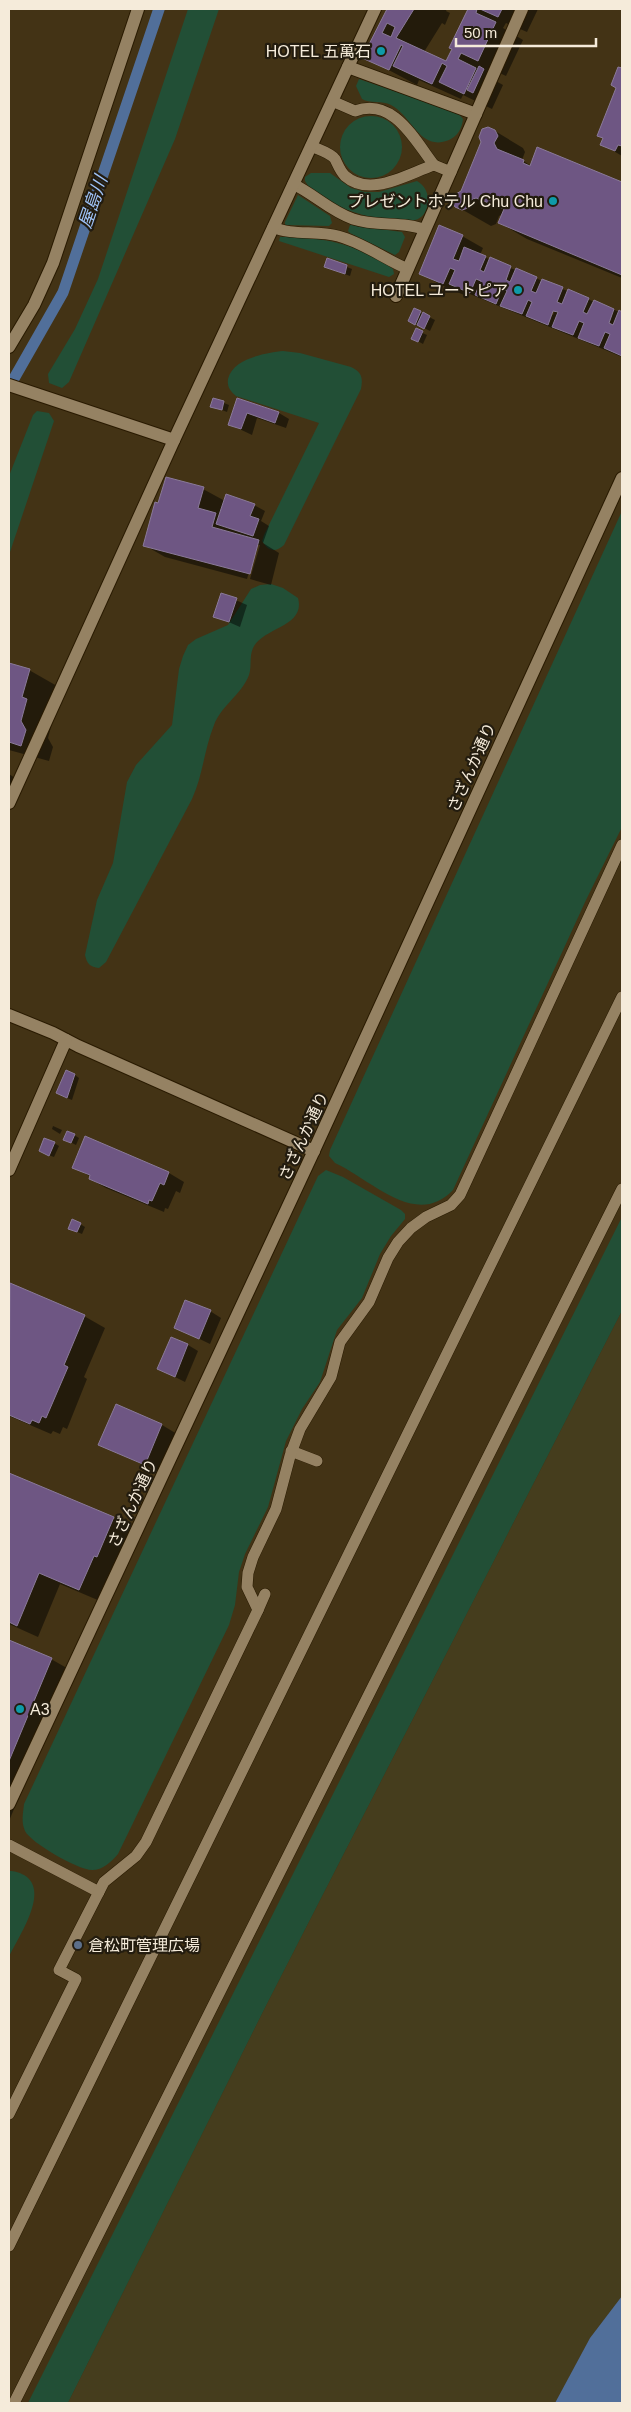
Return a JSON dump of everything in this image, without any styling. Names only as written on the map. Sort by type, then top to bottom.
[{"type":"street","points":[[9,347],[34,305],[53,263],[138,9]]},
{"type":"street","points":[[9,803],[174,440],[375,9]]},
{"type":"street","points":[[396,296],[522,9]]},
{"type":"street","points":[[348,67],[476,114]]},
{"type":"street","points":[[9,385],[174,440]]},
{"type":"street","name":"さざんか通り","points":[[9,1804],[314,1151],[622,478]]},
{"type":"street","points":[[9,1015],[314,1151]]},
{"type":"street","points":[[9,1170],[66,1040]]},
{"type":"lane","points":[[332,101],[355,112],[364,108],[376,108],[397,118],[434,165],[450,172]]},
{"type":"lane","points":[[311,146],[334,157],[344,175],[354,182],[366,185],[378,185],[434,165]]},
{"type":"lane","points":[[293,184],[303,189],[325,206],[344,215],[384,226],[413,225],[425,230]]},
{"type":"lane","points":[[336,236],[344,215]]},
{"type":"lane","points":[[273,227],[283,232],[319,232],[336,236],[370,248],[408,269]]},
{"type":"lane","points":[[258,1610],[247,1587],[252,1557],[276,1510],[291,1451],[309,1413],[331,1377],[340,1342],[369,1302],[388,1258],[398,1242],[411,1228],[426,1217],[450,1205],[460,1195],[622,845]]},
{"type":"lane","points":[[9,2246],[622,997]]},
{"type":"lane","points":[[14,2403],[622,1189]]},
{"type":"lane","points":[[291,1451],[318,1461]]},
{"type":"lane","points":[[9,2114],[76,1979],[59,1970],[104,1882],[141,1850],[265,1594]]},
{"type":"lane","points":[[9,1845],[99,1892]]},
{"type":"green space","points":[[188,9],[219,9],[175,139],[69,382],[62,388],[49,383],[48,374],[75,329],[98,279]]},
{"type":"green space","points":[[359,79],[458,113],[463,119],[461,129],[449,140],[431,141],[423,137],[391,105],[362,99],[356,86]]},
{"type":"green space","points":[[365,116],[377,116],[393,125],[400,135],[402,147],[400,159],[393,169],[377,178],[365,178],[354,173],[345,164],[340,153],[340,141],[345,130],[354,121]]},
{"type":"green space","points":[[311,173],[330,173],[351,188],[365,192],[379,192],[417,181],[426,190],[428,197],[427,209],[420,218],[403,221],[372,217],[355,212],[339,207],[313,191],[305,181],[305,177]]},
{"type":"green space","points":[[298,195],[330,216],[332,223],[329,226],[285,225]]},
{"type":"green space","points":[[350,225],[402,232],[405,237],[399,252],[395,255],[350,233],[348,231]]},
{"type":"green space","points":[[280,237],[310,238],[339,243],[380,260],[393,269],[394,274],[389,277],[279,241]]},
{"type":"green space","points":[[283,351],[300,353],[351,367],[360,373],[362,382],[361,389],[284,545],[281,548],[272,550],[262,541],[264,535],[319,423],[236,396],[229,389],[228,379],[236,366],[243,361],[259,355]]},
{"type":"green space","points":[[37,411],[49,413],[54,421],[9,555],[9,476],[33,415]]},
{"type":"green space","points":[[622,511],[622,827],[586,900],[453,1190],[439,1201],[424,1205],[409,1203],[394,1198],[335,1163],[329,1156],[330,1150]]},
{"type":"green space","points":[[271,584],[283,588],[298,598],[299,608],[296,615],[290,621],[265,635],[253,648],[250,672],[246,682],[221,712],[214,725],[199,781],[192,799],[106,962],[99,968],[93,967],[88,963],[85,955],[97,900],[113,863],[127,782],[136,765],[172,725],[179,669],[188,645],[196,639],[228,625],[251,589],[260,585]]},
{"type":"green space","points":[[326,1170],[343,1177],[401,1210],[405,1214],[405,1219],[391,1236],[380,1254],[362,1298],[337,1330],[320,1382],[302,1409],[286,1441],[268,1507],[245,1554],[239,1572],[235,1605],[229,1625],[118,1854],[110,1863],[96,1870],[76,1866],[55,1855],[29,1836],[23,1824],[24,1804],[318,1176]]},
{"type":"green space","points":[[622,1217],[622,1311],[267,2004],[68,2403],[28,2403]]},
{"type":"green space","points":[[9,1871],[24,1875],[31,1882],[34,1892],[30,1914],[9,1957]]},
{"type":"sand","points":[[622,1311],[622,2296],[590,2338],[555,2403],[68,2403],[267,2004]]},
{"type":"water","name":"屋島川","points":[[153,9],[165,9],[68,295],[15,388],[9,385],[9,376],[58,290]]},
{"type":"water","points":[[622,2296],[622,2403],[555,2403],[590,2338]]},
{"type":"building","name":"HOTEL 五萬石","points":[[387,9],[414,9],[396,38],[446,61],[452,49],[449,48],[468,9],[477,9],[476,13],[496,22],[478,61],[461,53],[458,59],[476,68],[464,94],[439,82],[447,66],[442,63],[432,84],[393,66],[403,46],[401,45],[389,70],[362,58]],"holes":[[[387,23],[395,27],[391,37],[382,33]]]},
{"type":"building","points":[[480,9],[502,9],[498,17]]},
{"type":"building","points":[[479,66],[484,69],[473,93],[467,90]]},
{"type":"building","points":[[618,67],[622,68],[622,146],[618,145],[615,151],[600,145],[603,138],[597,136],[616,88],[611,85]]},
{"type":"building","name":"プレゼントホテル Chu Chu","points":[[488,127],[495,130],[498,136],[494,143],[497,149],[524,160],[523,163],[530,166],[537,147],[622,182],[622,275],[498,223],[504,209],[476,198],[471,200],[468,208],[462,210],[455,207],[452,202],[456,194],[461,191],[481,142],[479,137],[482,129]]},
{"type":"building","name":"HOTEL ユートピア","points":[[439,225],[463,235],[453,259],[459,261],[464,247],[486,256],[480,270],[484,272],[490,257],[511,266],[506,280],[510,282],[516,268],[537,277],[531,291],[536,293],[542,279],[563,287],[557,302],[562,304],[568,289],[589,298],[583,312],[587,314],[594,300],[614,309],[609,323],[613,325],[619,310],[622,312],[622,356],[604,348],[610,334],[605,332],[599,346],[578,338],[584,323],[579,321],[573,335],[552,327],[558,312],[553,311],[548,325],[526,316],[532,302],[528,300],[522,314],[500,306],[507,291],[502,289],[496,304],[475,295],[481,281],[476,279],[470,293],[449,284],[455,270],[450,268],[443,284],[419,274]]},
{"type":"building","points":[[327,258],[347,265],[345,274],[324,267]]},
{"type":"building","points":[[414,308],[421,311],[415,325],[408,321]]},
{"type":"building","points":[[423,312],[430,316],[424,329],[417,325]]},
{"type":"building","points":[[416,328],[423,331],[418,342],[411,339]]},
{"type":"building","points":[[213,398],[224,401],[222,410],[210,407]]},
{"type":"building","points":[[237,398],[279,412],[275,423],[247,413],[241,429],[228,425]]},
{"type":"building","points":[[166,477],[204,487],[198,508],[216,513],[212,527],[259,540],[250,574],[143,546],[155,502],[158,503]]},
{"type":"building","points":[[226,494],[255,504],[250,516],[259,519],[253,536],[216,524]]},
{"type":"building","points":[[221,593],[237,598],[229,622],[213,617]]},
{"type":"building","points":[[9,663],[30,669],[22,697],[27,699],[21,721],[26,730],[21,746],[9,742]]},
{"type":"building","points":[[66,1070],[75,1074],[67,1098],[56,1093]]},
{"type":"building","points":[[67,1131],[75,1134],[71,1143],[63,1140]]},
{"type":"building","points":[[85,1136],[169,1172],[164,1185],[160,1183],[152,1201],[149,1200],[148,1204],[89,1179],[90,1175],[72,1168]]},
{"type":"building","points":[[44,1138],[55,1142],[49,1156],[39,1151]]},
{"type":"building","points":[[72,1219],[81,1223],[77,1232],[68,1229]]},
{"type":"building","points":[[10,1283],[85,1315],[64,1365],[68,1367],[46,1418],[42,1416],[39,1423],[32,1420],[30,1424],[9,1415]]},
{"type":"building","points":[[185,1300],[211,1310],[199,1339],[174,1328]]},
{"type":"building","points":[[171,1337],[188,1344],[175,1377],[157,1369]]},
{"type":"building","points":[[116,1404],[162,1424],[145,1465],[98,1445]]},
{"type":"building","points":[[9,1473],[114,1517],[97,1557],[94,1556],[79,1590],[39,1573],[17,1626],[9,1622]]},
{"type":"building","name":"A3","points":[[9,1640],[52,1658],[9,1761]]},
{"type":"place","name":"HOTEL 五萬石","points":[[381,51]]},
{"type":"place","name":"プレゼントホテル Chu Chu","points":[[553,201]]},
{"type":"place","name":"HOTEL ユートピア","points":[[518,290]]},
{"type":"place","name":"A3","points":[[20,1709]]},
{"type":"place","name":"倉松町管理広場","points":[[78,1945]]}]
